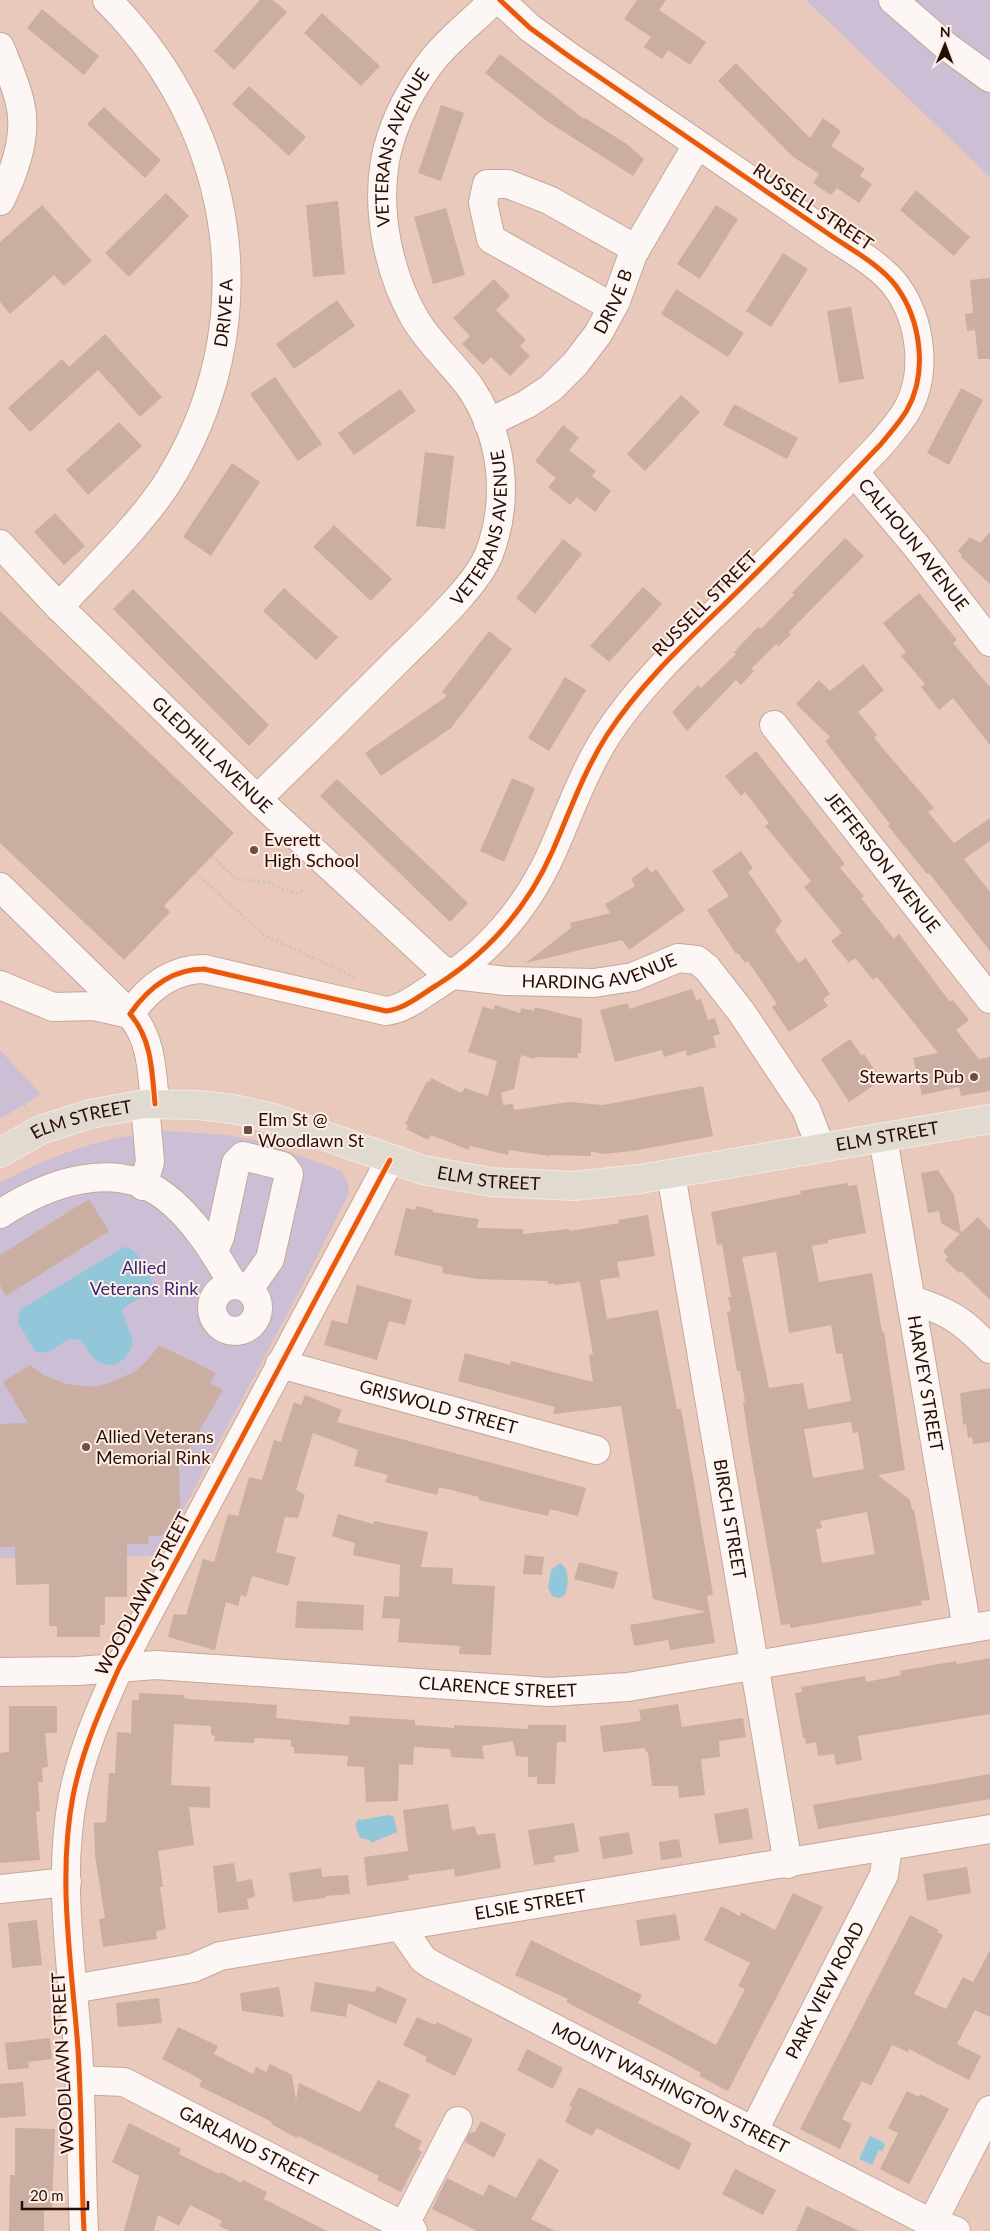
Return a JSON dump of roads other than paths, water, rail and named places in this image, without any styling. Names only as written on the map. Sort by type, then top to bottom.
[{"type":"main road","name":"ELM STREET","points":[[0,1152],[40,1130],[90,1114],[150,1104],[198,1105],[248,1112],[292,1124],[390,1160],[462,1178],[523,1185],[598,1184],[671,1174],[990,1119]]},
{"type":"street","name":"DRIVE A","points":[[59,607],[150,507],[181,458],[204,409],[219,350],[228,292],[227,258],[222,215],[211,167],[196,128],[183,99],[148,44],[132,24],[107,0]]},
{"type":"street","name":"VETERANS AVENUE","points":[[257,799],[431,627],[466,590],[489,555],[498,518],[501,490],[499,458],[488,423],[470,388],[416,322],[401,294],[390,255],[383,210],[385,160],[392,134],[405,103],[428,67],[494,0]]},
{"type":"street","name":"RUSSELL STREET","points":[[130,1014],[138,1002],[164,980],[174,974],[204,969],[386,1011],[405,1005],[454,974],[483,952],[528,896],[552,851],[586,774],[607,736],[630,703],[686,642],[881,444],[907,410],[917,384],[918,334],[910,311],[896,286],[875,266],[570,57],[530,28],[500,0]]},
{"type":"street","points":[[893,0],[946,46],[990,78]]},
{"type":"street","points":[[0,47],[21,104],[21,129],[13,172],[0,201]]},
{"type":"street","name":"DRIVE B","points":[[488,423],[527,404],[551,388],[575,364],[598,334],[612,307],[636,249],[698,145]]},
{"type":"street","points":[[612,307],[491,239],[483,203],[487,184],[508,184],[549,200],[636,249]]},
{"type":"street","name":"CALHOUN AVENUE","points":[[854,472],[987,631]]},
{"type":"street","name":"GLEDHILL AVENUE","points":[[0,544],[59,607],[257,799],[430,960],[454,974]]},
{"type":"street","name":"JEFFERSON AVENUE","points":[[774,725],[990,999]]},
{"type":"street","points":[[0,887],[130,1014],[141,1028],[146,1041],[150,1104],[150,1162],[143,1186]]},
{"type":"street","name":"HARDING AVENUE","points":[[454,974],[506,981],[604,982],[644,974],[678,958],[697,960],[707,968],[742,1013],[806,1109],[821,1148]]},
{"type":"street","points":[[0,985],[53,1007],[94,1006],[130,1014]]},
{"type":"street","name":"HARVEY STREET","points":[[883,1138],[912,1300],[978,1627]]},
{"type":"street","points":[[0,1214],[60,1184],[111,1176],[129,1179],[163,1195],[200,1232],[214,1251],[241,1286],[270,1259],[289,1174],[283,1166],[243,1156],[236,1163],[220,1237],[214,1251]]},
{"type":"street","name":"WOODLAWN STREET","points":[[84,2231],[79,2080],[67,1882],[70,1821],[78,1772],[94,1722],[119,1668],[390,1160]]},
{"type":"street","name":"BIRCH STREET","points":[[671,1174],[756,1666],[788,1864]]},
{"type":"street","points":[[912,1300],[952,1315],[970,1328],[990,1349]]},
{"type":"street","name":"GRISWOLD STREET","points":[[280,1364],[596,1450]]},
{"type":"street","name":"CLARENCE STREET","points":[[0,1672],[156,1665],[550,1692],[612,1689],[978,1627]]},
{"type":"street","name":"ELSIE STREET","points":[[73,1989],[193,1968],[220,1956],[788,1864],[990,1829]]},
{"type":"street","name":"PARK VIEW ROAD","points":[[753,2132],[884,1875],[888,1846]]},
{"type":"street","points":[[0,1889],[67,1882]]},
{"type":"street","name":"MOUNT WASHINGTON STREET","points":[[400,1926],[423,1959],[432,1965],[753,2132],[944,2227]]},
{"type":"street","name":"GARLAND STREET","points":[[79,2080],[124,2082],[409,2229]]},
{"type":"street","points":[[944,2227],[990,2110]]},
{"type":"street","points":[[409,2229],[458,2121]]},
{"type":"water","points":[[124,1247],[129,1248],[140,1257],[149,1271],[152,1285],[144,1296],[128,1305],[122,1311],[133,1341],[126,1357],[117,1364],[111,1365],[99,1362],[82,1342],[75,1339],[69,1340],[47,1352],[35,1351],[18,1323],[20,1310]]},
{"type":"water","points":[[560,1563],[566,1569],[568,1583],[564,1596],[559,1598],[552,1596],[548,1588],[551,1570]]},
{"type":"water","points":[[388,1815],[394,1817],[397,1832],[371,1843],[370,1840],[360,1838],[355,1824],[359,1819]]},
{"type":"water","points":[[870,2136],[883,2142],[885,2145],[882,2151],[879,2150],[872,2165],[859,2159]]},
{"type":"place","name":"Everett High School","points":[[254,850]]},
{"type":"place","name":"Stewarts Pub","points":[[974,1077]]},
{"type":"place","name":"Elm St @ Woodlawn St","points":[[248,1130]]},
{"type":"place","name":"Allied Veterans Memorial Rink","points":[[86,1447]]},
{"type":"park label","name":"Allied Veterans Rink","points":[[144,1278]]}]
